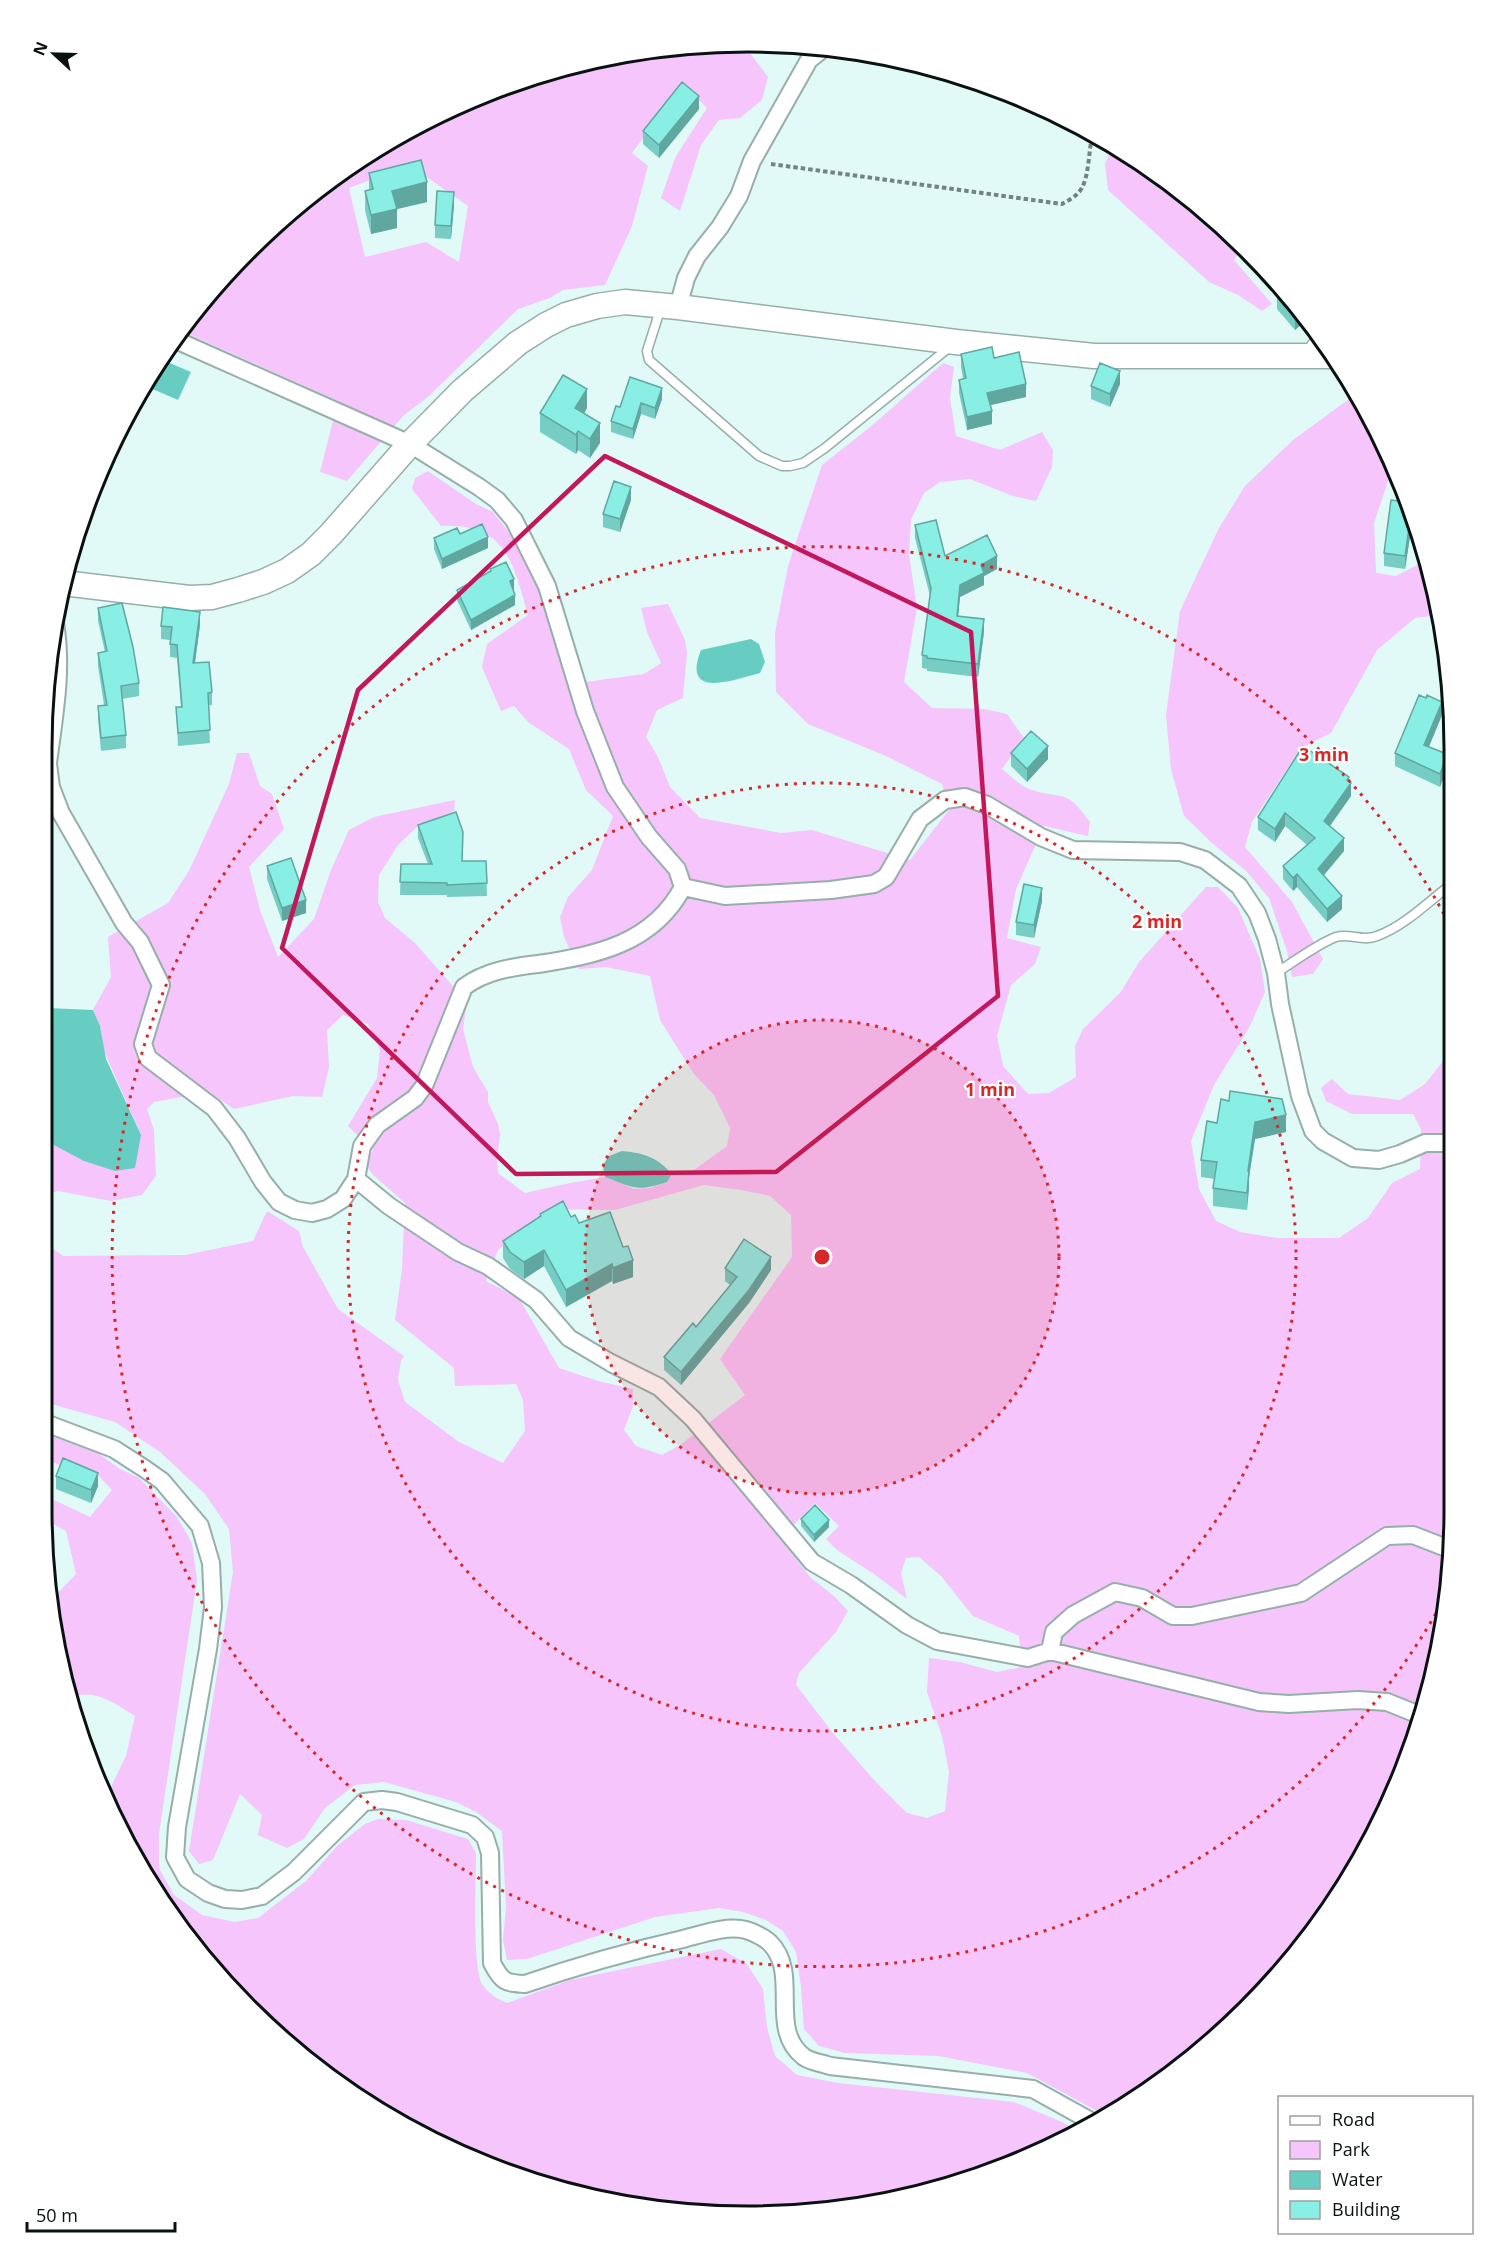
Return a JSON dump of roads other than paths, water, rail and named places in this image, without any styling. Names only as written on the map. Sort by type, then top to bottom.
[{"type":"street","points":[[670,306],[697,256],[720,227],[739,196],[752,161],[809,60],[814,56]]},
{"type":"street","points":[[72,584],[189,598],[212,597],[263,582],[286,571],[318,548],[410,444],[462,391],[518,343],[566,315],[597,306],[624,302],[670,306],[956,342],[1094,356],[1323,356]]},
{"type":"street","points":[[52,790],[61,813],[124,923],[140,942],[161,985],[143,1044],[148,1058],[214,1108],[237,1138],[263,1182],[279,1202],[295,1210],[312,1213],[327,1209],[343,1199],[356,1179],[362,1146],[376,1125],[415,1098],[424,1086],[464,987],[474,979],[506,968],[574,958],[615,947],[643,932],[673,906],[683,887],[677,869],[649,837],[615,787],[585,711],[547,586],[514,520],[496,500],[480,487],[410,444],[183,344]]},
{"type":"street","points":[[53,718],[58,658]]},
{"type":"street","points":[[683,887],[725,896],[831,890],[874,884],[886,877],[920,819],[945,800],[965,797],[987,805],[1041,837],[1073,850],[1180,852],[1204,860],[1239,886],[1257,913],[1267,939],[1276,974],[1280,1004],[1300,1096],[1313,1131],[1323,1141],[1353,1158],[1378,1160],[1400,1154],[1425,1143],[1444,1143]]},
{"type":"street","points":[[356,1179],[389,1206],[458,1252],[488,1266],[536,1300],[569,1338],[611,1364],[659,1387],[693,1419],[812,1562],[851,1585],[907,1625],[937,1641],[1028,1658],[1050,1650],[1259,1702],[1289,1704],[1358,1700],[1387,1702],[1414,1713]]},
{"type":"street","points":[[52,1426],[114,1449],[162,1481],[200,1526],[211,1563],[213,1607],[208,1649],[177,1827],[175,1857],[187,1879],[208,1893],[225,1899],[242,1900],[262,1896],[294,1872],[364,1802],[382,1800],[397,1802],[472,1825],[485,1837],[490,1853],[489,1920],[492,1964],[500,1978],[510,1984],[525,1984],[615,1955],[696,1935],[726,1929],[746,1930],[769,1942],[778,1954],[784,1973],[785,2024],[795,2047],[805,2058],[830,2066],[1033,2089],[1085,2118]]},
{"type":"street","points":[[1050,1650],[1054,1632],[1073,1615],[1115,1592],[1142,1598],[1173,1616],[1192,1616],[1301,1593],[1386,1536],[1413,1535],[1443,1547]]},
{"type":"lane","points":[[670,306],[647,351],[649,360],[759,456],[782,466],[804,463],[956,342]]},
{"type":"lane","points":[[1302,357],[1313,342]]},
{"type":"lane","points":[[1276,974],[1334,938],[1347,935],[1357,939],[1374,938],[1392,930],[1444,890]]},
{"type":"water","points":[[169,363],[191,372],[178,400],[153,389]]},
{"type":"water","points":[[751,639],[759,644],[765,662],[760,673],[713,683],[704,681],[698,676],[697,666],[701,650]]},
{"type":"water","points":[[52,1008],[93,1010],[100,1026],[106,1059],[141,1135],[135,1168],[115,1171],[84,1161],[52,1144]]},
{"type":"water","points":[[622,1151],[650,1157],[672,1174],[667,1182],[642,1188],[605,1177],[603,1165],[609,1156]]}]
